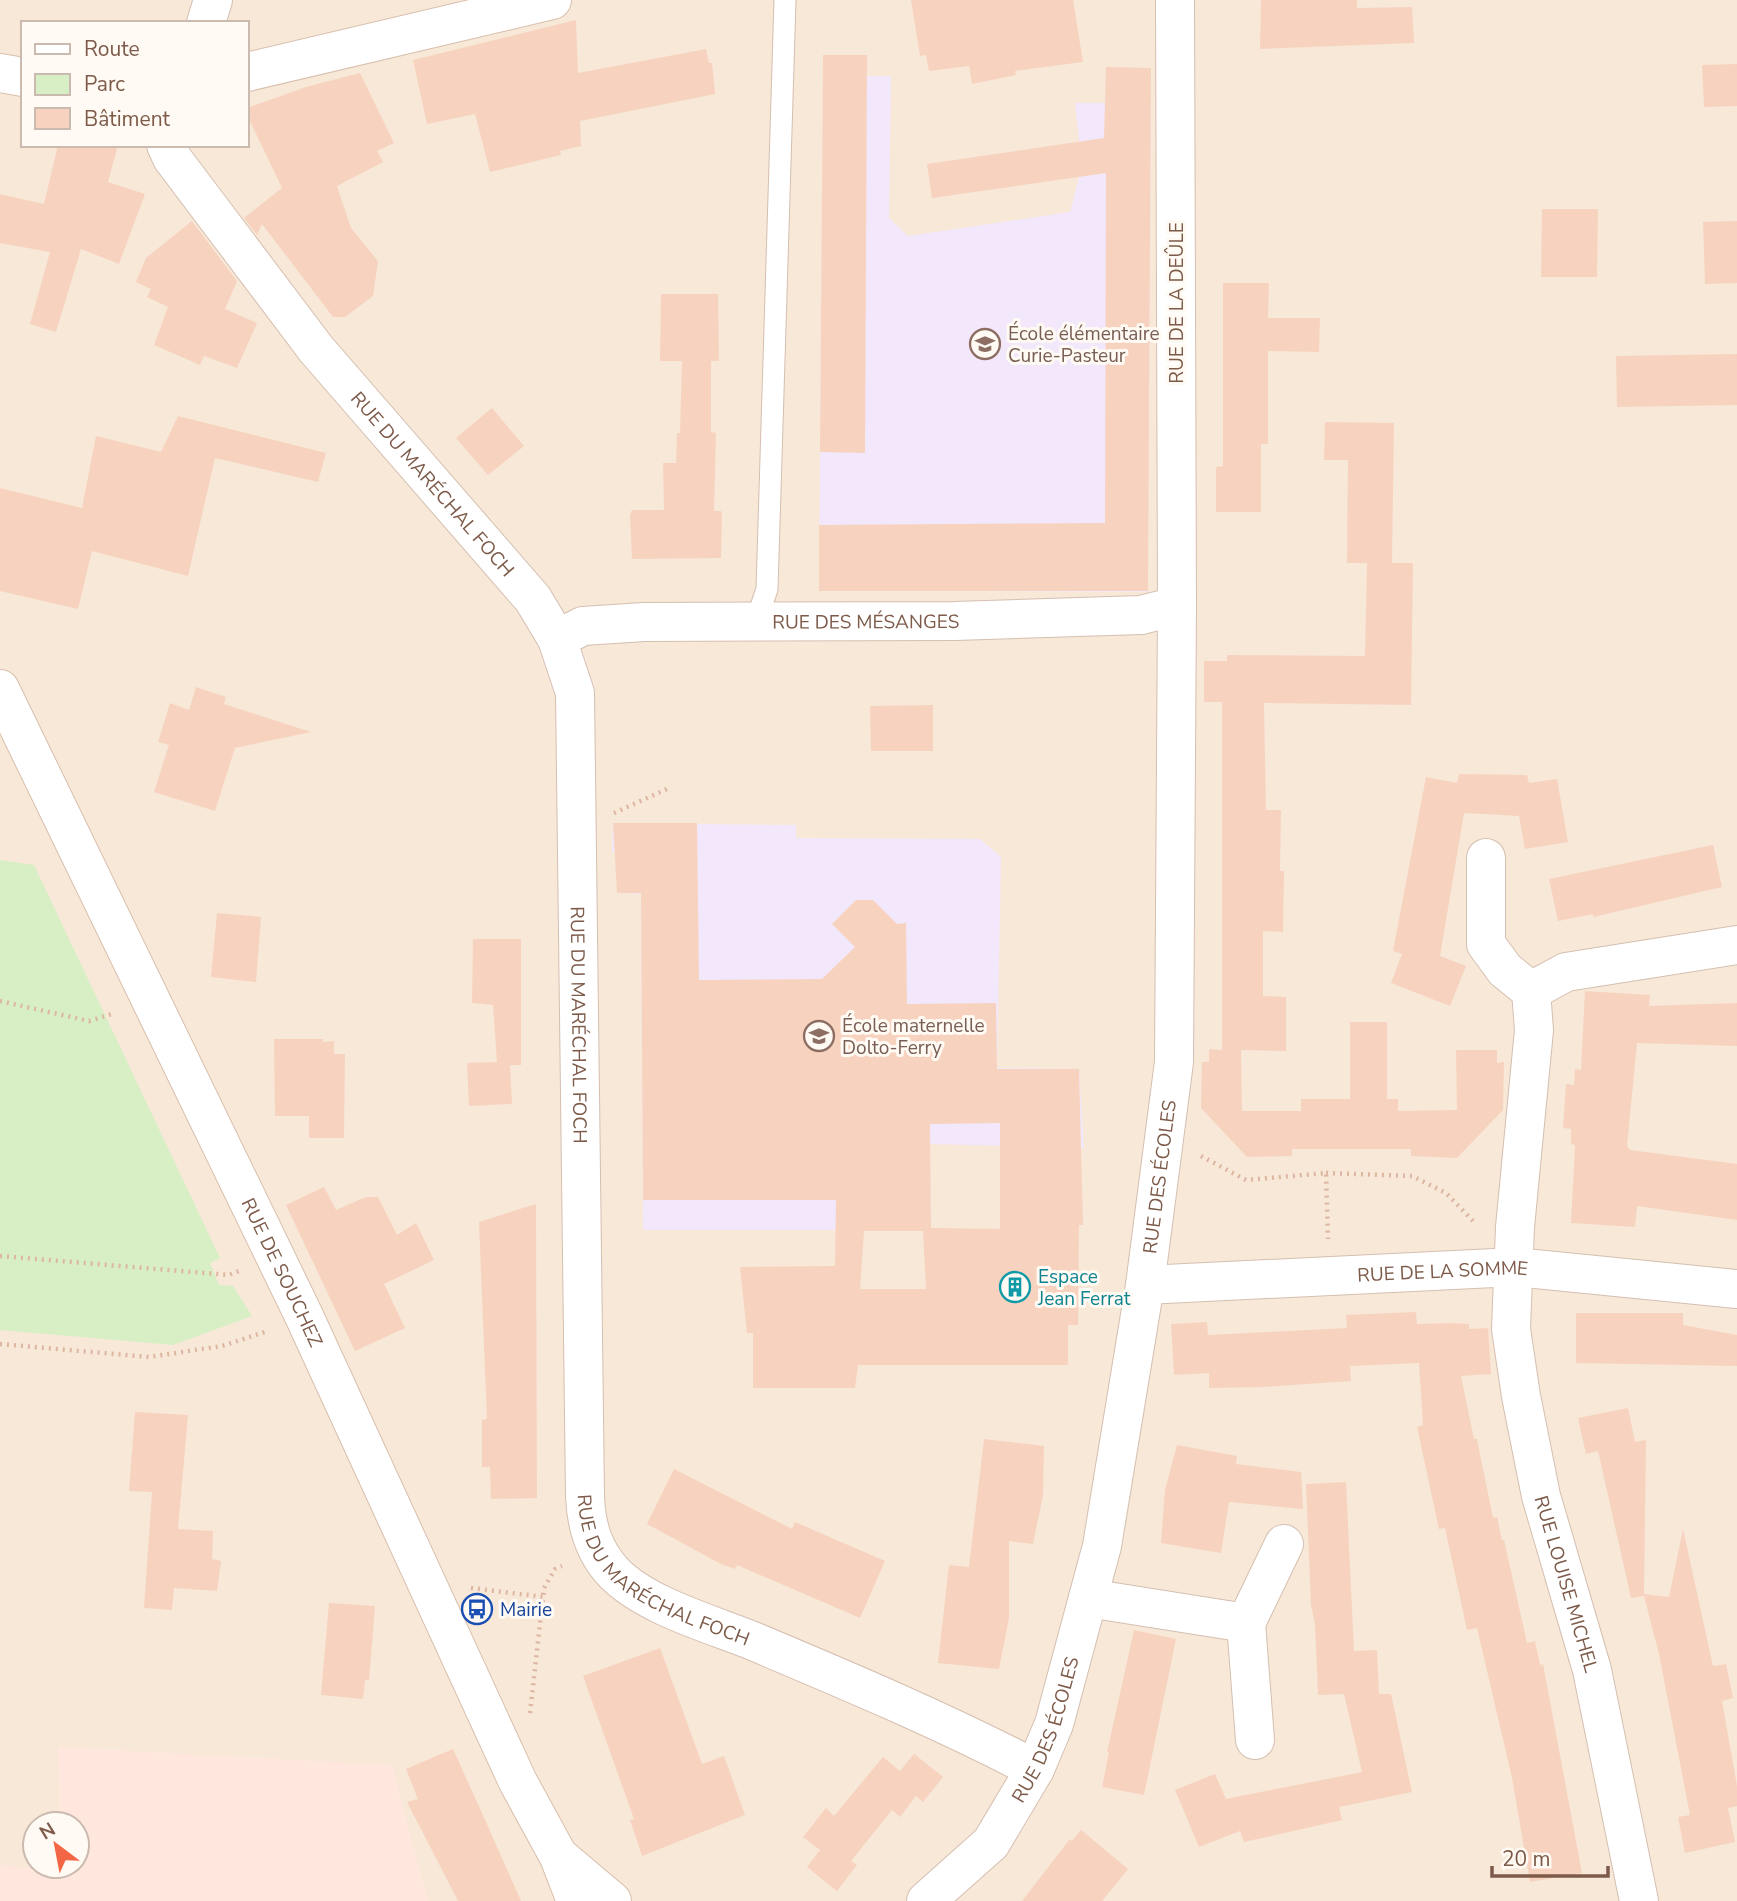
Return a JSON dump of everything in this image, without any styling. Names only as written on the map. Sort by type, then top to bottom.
[{"type":"street","points":[[207,21],[213,0]]},
{"type":"street","points":[[248,72],[552,0]]},
{"type":"street","name":"RUE DE LA DEÛLE","points":[[1175,0],[1177,606]]},
{"type":"street","points":[[0,73],[21,77]]},
{"type":"street","name":"RUE DU MARÉCHAL FOCH","points":[[167,147],[172,158],[316,349],[533,599],[557,639],[575,693],[584,1496],[586,1525],[598,1550],[615,1573],[667,1606],[960,1730],[1035,1769]]},
{"type":"street","name":"RUE DES MÉSANGES","points":[[557,639],[583,626],[757,619],[956,621],[1141,615],[1177,606]]},
{"type":"street","name":"RUE DES ÉCOLES","points":[[926,1901],[990,1843],[1035,1769],[1054,1724],[1102,1546],[1145,1285],[1174,1062],[1177,606]]},
{"type":"street","name":"RUE DE SOUCHEZ","points":[[0,689],[304,1316],[429,1582],[518,1782],[559,1857],[576,1901]]},
{"type":"street","points":[[1486,858],[1486,944],[1506,970],[1531,991],[1566,972],[1737,945]]},
{"type":"street","name":"RUE LOUISE MICHEL","points":[[1531,991],[1534,1030],[1515,1227],[1511,1329],[1541,1496],[1592,1670],[1639,1901]]},
{"type":"street","name":"RUE DE LA SOMME","points":[[1145,1285],[1515,1267],[1737,1289]]},
{"type":"street","points":[[1255,1740],[1246,1623],[1284,1544]]},
{"type":"street","points":[[1088,1598],[1246,1623]]},
{"type":"street","name":"RUE DE SOUCHEZ","points":[[559,1857],[612,1901]]},
{"type":"lane","points":[[757,619],[767,589],[785,0]]},
{"type":"path","points":[[576,819],[619,812],[667,789]]},
{"type":"path","points":[[0,1001],[89,1021],[151,1001]]},
{"type":"path","points":[[1164,1135],[1246,1180],[1326,1173],[1412,1175],[1446,1193],[1478,1227],[1515,1227]]},
{"type":"path","points":[[1326,1173],[1329,1275]]},
{"type":"path","points":[[0,1256],[229,1275],[273,1254]]},
{"type":"path","points":[[0,1344],[149,1357],[222,1346],[304,1316]]},
{"type":"path","points":[[530,1716],[544,1588],[555,1569],[598,1550]]},
{"type":"path","points":[[429,1582],[544,1597]]},
{"type":"shaded area","points":[[0,0],[1737,0],[1737,1901],[0,1901]]},
{"type":"shaded area","name":"École élémentaire Curie-Pasteur","points":[[891,76],[889,218],[908,236],[1070,212],[1082,166],[1075,103],[1151,103],[1148,592],[819,590],[823,77]]},
{"type":"shaded area","name":"École maternelle Dolto-Ferry","points":[[613,823],[796,825],[796,838],[980,839],[1001,857],[997,1068],[1079,1069],[1084,1148],[930,1144],[931,1230],[643,1230],[641,894],[623,893],[617,853],[612,852]]},
{"type":"shaded area","points":[[58,1747],[392,1765],[428,1901],[0,1901],[0,1865],[21,1867],[21,1880],[91,1880],[91,1810],[59,1810]]},
{"type":"green space","points":[[0,860],[34,865],[220,1258],[210,1263],[219,1285],[233,1286],[252,1316],[173,1345],[0,1330]]},
{"type":"building","points":[[911,0],[1073,0],[1083,62],[1015,71],[1016,75],[972,84],[969,66],[929,71],[926,55],[920,56]]},
{"type":"building","points":[[1261,0],[1357,0],[1357,8],[1412,7],[1414,43],[1260,49]]},
{"type":"building","points":[[576,20],[578,73],[706,49],[709,63],[712,63],[715,94],[580,121],[581,146],[560,151],[561,155],[490,172],[475,114],[427,124],[413,60]]},
{"type":"building","points":[[823,55],[867,55],[865,453],[820,452]]},
{"type":"building","points":[[1737,64],[1737,106],[1704,107],[1702,65]]},
{"type":"building","points":[[1106,67],[1151,68],[1148,591],[819,591],[819,525],[1105,523],[1106,173],[932,198],[927,164],[1104,138]]},
{"type":"building","points":[[360,73],[394,143],[377,151],[383,162],[337,186],[351,228],[378,261],[373,296],[345,317],[333,317],[262,224],[257,235],[244,218],[282,188],[248,117],[248,108],[306,87]]},
{"type":"building","points":[[58,147],[117,147],[108,182],[145,194],[119,264],[81,249],[56,332],[30,324],[50,252],[0,243],[0,194],[44,204]]},
{"type":"building","points":[[1542,209],[1598,209],[1597,277],[1541,277]]},
{"type":"building","points":[[192,221],[237,281],[225,309],[257,323],[237,368],[204,356],[200,365],[154,345],[168,307],[147,297],[151,289],[136,282],[146,258]]},
{"type":"building","points":[[1737,221],[1737,283],[1705,284],[1703,222]]},
{"type":"building","points":[[1223,283],[1269,283],[1268,318],[1320,318],[1319,352],[1268,351],[1268,444],[1261,444],[1261,512],[1216,512],[1216,467],[1223,466]]},
{"type":"building","points":[[661,294],[718,294],[719,361],[711,361],[711,432],[716,433],[714,511],[721,511],[722,515],[721,558],[632,559],[630,515],[632,510],[664,510],[663,463],[676,463],[677,433],[680,433],[682,361],[660,361]]},
{"type":"building","points":[[1737,354],[1737,405],[1617,407],[1616,356]]},
{"type":"building","points":[[492,408],[524,446],[488,475],[456,438]]},
{"type":"building","points":[[178,416],[326,453],[318,482],[215,458],[188,576],[92,551],[78,609],[0,591],[0,488],[82,508],[96,436],[161,452]]},
{"type":"building","points":[[1325,422],[1394,423],[1392,563],[1413,563],[1411,705],[1264,703],[1266,810],[1281,810],[1280,871],[1284,871],[1283,932],[1263,931],[1263,996],[1286,997],[1286,1051],[1241,1050],[1242,1111],[1301,1111],[1301,1099],[1350,1099],[1350,1022],[1387,1022],[1387,1099],[1398,1099],[1398,1111],[1457,1110],[1456,1050],[1497,1050],[1497,1063],[1504,1062],[1503,1110],[1457,1158],[1411,1156],[1411,1149],[1292,1149],[1292,1156],[1247,1157],[1201,1108],[1202,1062],[1209,1062],[1209,1049],[1222,1050],[1222,702],[1204,702],[1204,661],[1227,661],[1227,655],[1365,656],[1367,563],[1347,563],[1348,460],[1324,460]]},
{"type":"building","points":[[196,687],[226,697],[224,704],[311,732],[235,748],[215,811],[154,792],[169,745],[158,742],[170,703],[189,710]]},
{"type":"building","points":[[933,705],[933,751],[871,751],[870,706]]},
{"type":"building","points":[[1459,774],[1527,775],[1529,783],[1557,779],[1568,842],[1525,849],[1519,816],[1464,813],[1440,956],[1466,966],[1450,1006],[1391,983],[1402,954],[1393,951],[1426,777],[1457,783]]},
{"type":"building","name":"École maternelle Dolto-Ferry","points":[[613,823],[697,823],[699,980],[822,979],[855,947],[832,924],[856,900],[873,900],[897,924],[906,923],[907,1004],[996,1003],[997,1069],[1079,1069],[1083,1225],[1079,1225],[1078,1325],[1068,1325],[1068,1365],[858,1365],[855,1388],[753,1388],[753,1333],[747,1333],[740,1267],[835,1266],[836,1200],[643,1200],[641,893],[617,893]],"holes":[[[1000,1123],[1000,1229],[931,1228],[930,1124]],[[864,1231],[923,1231],[926,1289],[860,1289]]]},
{"type":"building","points":[[1713,845],[1722,887],[1593,917],[1593,914],[1558,921],[1549,879]]},
{"type":"building","points":[[217,913],[261,917],[256,982],[211,977]]},
{"type":"building","points":[[473,939],[521,939],[521,1065],[510,1065],[512,1104],[469,1106],[467,1063],[497,1062],[493,1005],[472,1003]]},
{"type":"building","points":[[1585,991],[1650,995],[1649,1006],[1737,1003],[1737,1046],[1637,1043],[1627,1146],[1630,1150],[1737,1164],[1737,1220],[1637,1206],[1635,1227],[1571,1223],[1575,1145],[1571,1144],[1571,1129],[1563,1128],[1566,1084],[1574,1085],[1575,1069],[1581,1070]]},
{"type":"building","points":[[274,1039],[334,1041],[334,1054],[345,1054],[344,1138],[309,1138],[309,1116],[275,1116]]},
{"type":"building","points":[[324,1187],[336,1210],[366,1197],[378,1197],[397,1235],[416,1223],[434,1260],[384,1284],[405,1328],[355,1351],[286,1205]]},
{"type":"building","points":[[536,1204],[537,1498],[491,1499],[490,1467],[482,1467],[482,1420],[487,1419],[479,1222]]},
{"type":"building","points":[[1416,1312],[1417,1324],[1452,1323],[1469,1324],[1469,1329],[1488,1328],[1491,1374],[1461,1376],[1493,1518],[1497,1517],[1504,1540],[1527,1643],[1535,1641],[1540,1665],[1543,1664],[1582,1873],[1530,1882],[1512,1778],[1477,1628],[1467,1630],[1445,1528],[1439,1529],[1417,1427],[1423,1425],[1419,1363],[1350,1366],[1351,1381],[1263,1387],[1209,1388],[1209,1373],[1174,1375],[1171,1324],[1207,1322],[1208,1335],[1347,1328],[1346,1315]]},
{"type":"building","points":[[1576,1313],[1683,1313],[1683,1325],[1737,1335],[1737,1366],[1576,1363]]},
{"type":"building","points":[[1628,1408],[1635,1442],[1646,1440],[1644,1594],[1669,1597],[1683,1529],[1713,1666],[1726,1664],[1733,1698],[1722,1701],[1737,1786],[1737,1806],[1728,1808],[1735,1842],[1685,1853],[1678,1817],[1690,1815],[1659,1654],[1644,1596],[1631,1598],[1598,1451],[1586,1454],[1578,1418]]},
{"type":"building","points":[[135,1412],[188,1415],[178,1529],[213,1531],[212,1559],[221,1561],[217,1591],[174,1588],[172,1610],[144,1608],[152,1492],[129,1491]]},
{"type":"building","points":[[984,1439],[1044,1446],[1043,1495],[1033,1544],[1009,1541],[1009,1618],[999,1669],[938,1663],[949,1565],[969,1567]]},
{"type":"building","points":[[1177,1445],[1237,1456],[1236,1464],[1301,1472],[1303,1509],[1229,1502],[1221,1553],[1161,1543],[1165,1490]]},
{"type":"building","points":[[674,1469],[792,1529],[795,1522],[885,1561],[860,1618],[737,1565],[735,1569],[721,1564],[647,1524]]},
{"type":"building","points":[[1346,1482],[1354,1651],[1377,1650],[1379,1694],[1391,1694],[1412,1792],[1339,1807],[1342,1820],[1244,1842],[1240,1831],[1199,1847],[1175,1790],[1215,1774],[1226,1799],[1362,1772],[1344,1694],[1318,1695],[1315,1625],[1311,1605],[1306,1484]]},
{"type":"building","points":[[329,1603],[375,1606],[369,1680],[365,1680],[363,1699],[321,1695]]},
{"type":"building","points":[[1134,1630],[1176,1639],[1144,1795],[1102,1787]]},
{"type":"building","points":[[660,1648],[702,1764],[724,1756],[745,1815],[642,1856],[630,1820],[634,1819],[583,1676]]},
{"type":"building","points":[[453,1749],[521,1901],[458,1901],[407,1802],[418,1799],[406,1769]]},
{"type":"building","points":[[914,1754],[943,1777],[923,1802],[916,1796],[900,1817],[892,1810],[851,1861],[857,1865],[837,1891],[807,1867],[820,1850],[803,1837],[826,1808],[834,1816],[883,1757],[900,1771]]},
{"type":"building","points":[[1081,1830],[1128,1869],[1102,1901],[1022,1901],[1070,1839],[1072,1841]]},
{"type":"place","name":"École élémentaire Curie-Pasteur","points":[[985,344]]},
{"type":"place","name":"École maternelle Dolto-Ferry","points":[[819,1036]]},
{"type":"place","name":"Espace Jean Ferrat","points":[[1015,1287]]},
{"type":"place","name":"Mairie","points":[[477,1609]]}]
